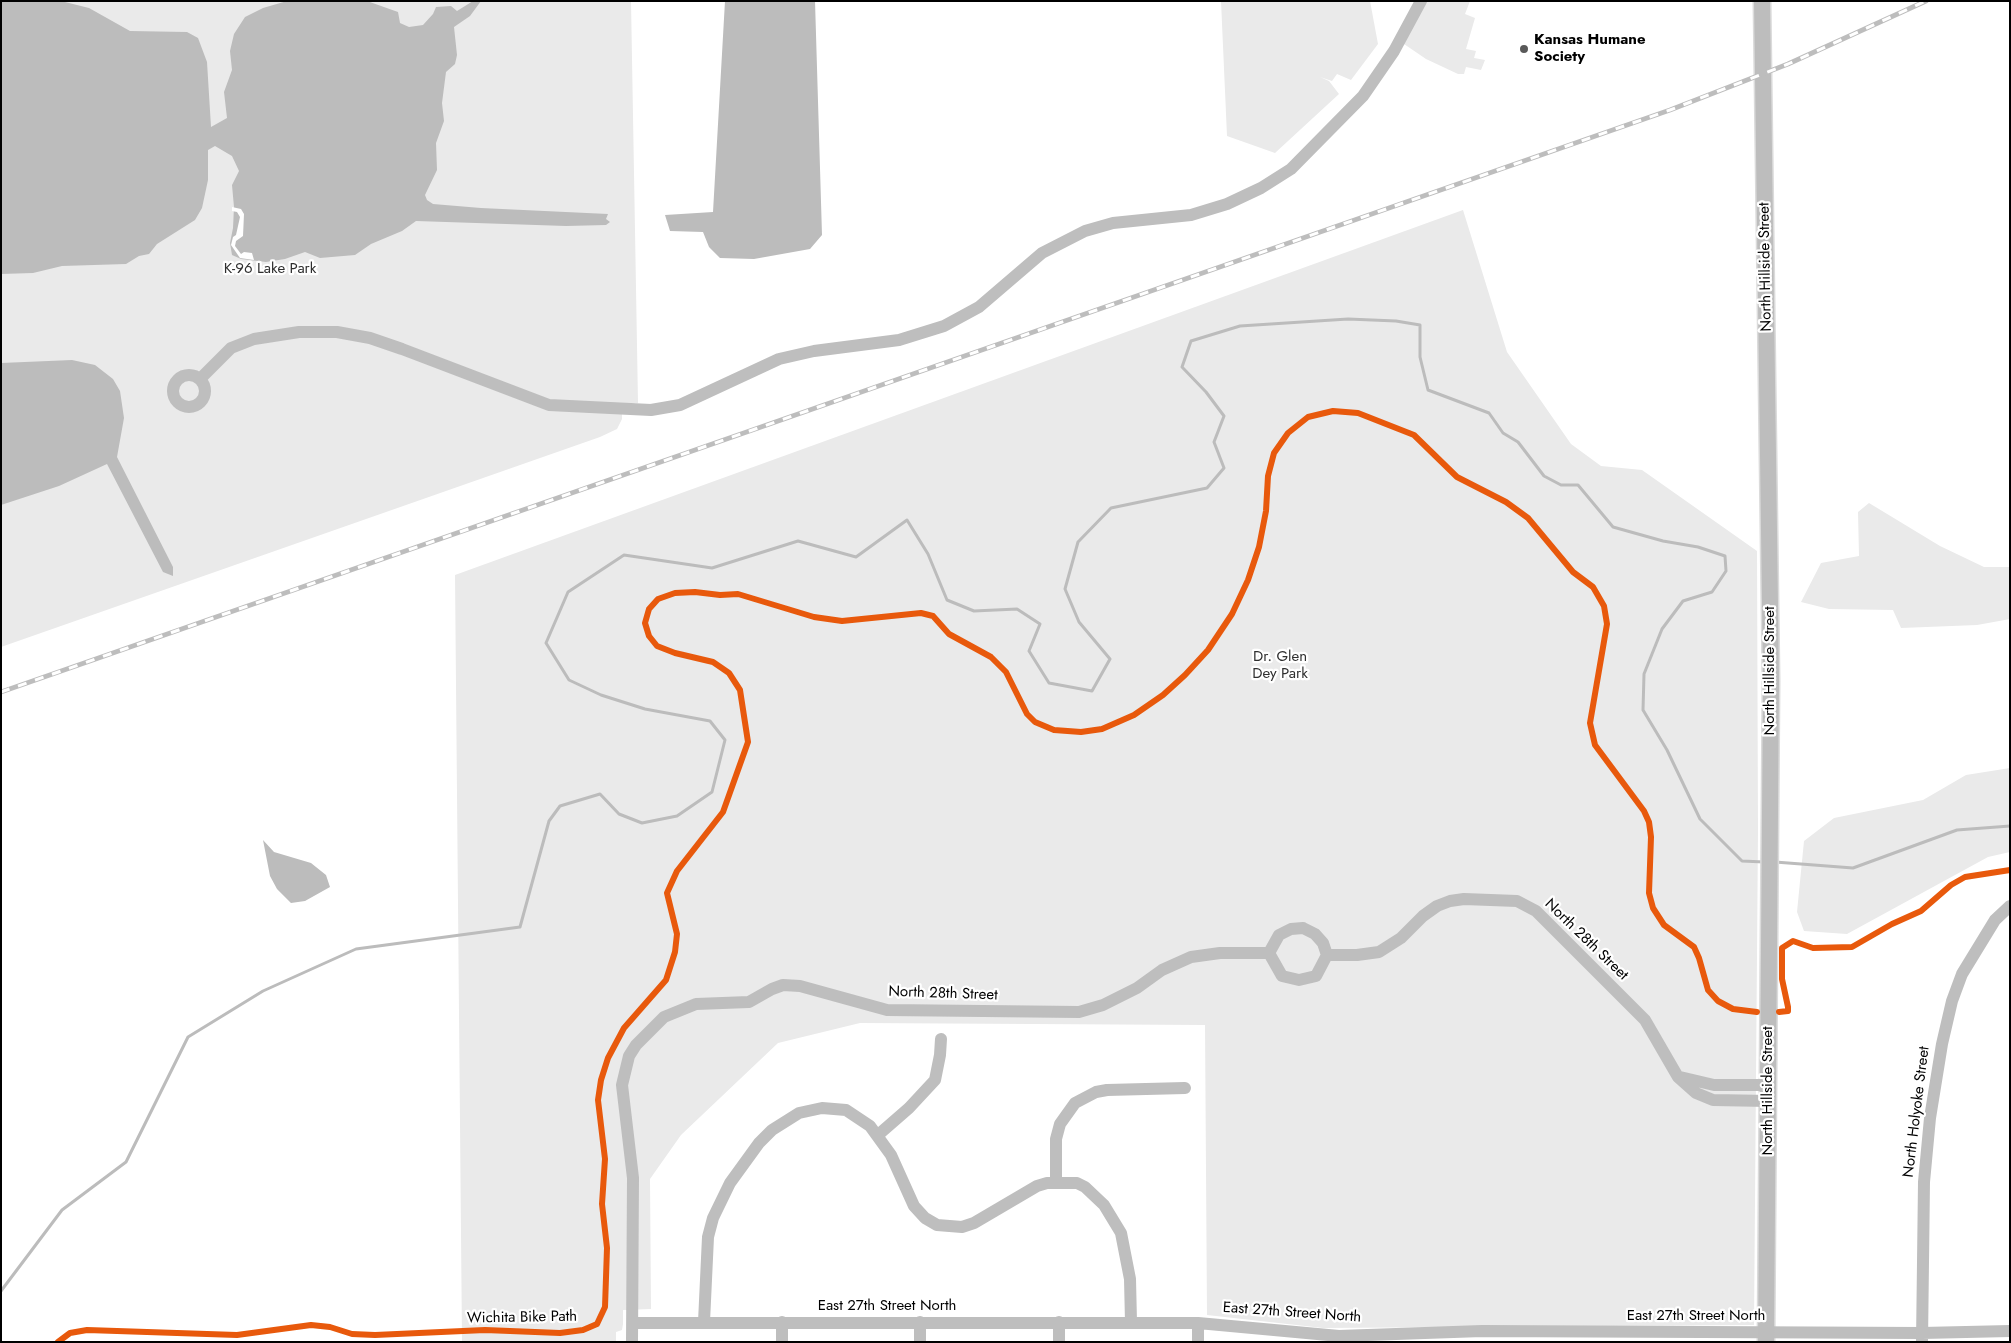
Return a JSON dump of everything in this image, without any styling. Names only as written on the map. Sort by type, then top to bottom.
[{"type":"main road","name":"North Hillside Street","points":[[1762,1],[1771,824],[1766,1337]]},
{"type":"street","points":[[200,379],[231,348],[254,339],[299,332],[337,332],[370,338],[402,349],[549,405],[651,410],[680,404],[779,359],[814,351],[899,340],[944,326],[979,307],[1042,253],[1085,231],[1114,223],[1191,215],[1228,204],[1261,188],[1291,169],[1363,96],[1394,51],[1421,1]]},
{"type":"street","name":"North 28th Street","points":[[1327,955],[1357,955],[1379,952],[1401,938],[1423,916],[1437,906],[1450,901],[1464,899],[1517,901],[1536,912],[1645,1020],[1678,1076],[1696,1093],[1713,1100],[1768,1101]]},
{"type":"street","name":"North Holyoke Street","points":[[1922,1337],[1924,1182],[1930,1118],[1942,1044],[1952,1001],[1962,974],[1990,928],[2010,906]]},
{"type":"street","points":[[1303,928],[1315,934],[1323,944],[1327,955],[1316,976],[1299,980],[1282,976],[1269,953],[1279,936],[1291,929],[1303,928]]},
{"type":"street","name":"North 28th Street","points":[[632,1342],[633,1178],[622,1085],[624,1071],[632,1051],[644,1035],[664,1017],[696,1004],[749,1002],[783,985],[800,986],[887,1010],[1079,1012],[1103,1005],[1137,988],[1162,970],[1191,957],[1220,953],[1269,953]]},
{"type":"street","points":[[878,1135],[909,1108],[935,1080],[941,1039]]},
{"type":"street","points":[[1678,1076],[1714,1084],[1769,1084]]},
{"type":"street","points":[[1056,1182],[1056,1139],[1060,1124],[1076,1103],[1096,1092],[1107,1090],[1185,1088]]},
{"type":"street","points":[[704,1322],[705,1261],[713,1218],[730,1183],[759,1143],[772,1130],[799,1113],[822,1108],[846,1110],[870,1126],[891,1154],[914,1206],[925,1218],[937,1224],[962,1227],[974,1223],[1037,1186],[1056,1182],[1077,1183],[1085,1187],[1095,1194],[1114,1218],[1121,1233],[1129,1270],[1131,1322]]},
{"type":"street","points":[[782,1322],[782,1342]]},
{"type":"street","points":[[920,1322],[920,1342]]},
{"type":"street","points":[[1059,1322],[1059,1342]]},
{"type":"street","name":"East 27th Street North","points":[[633,1323],[1198,1323],[1339,1336],[1922,1337],[2010,1331]]},
{"type":"street","points":[[1198,1323],[1198,1342]]},
{"type":"green space","name":"K-96 Lake Park","points":[[1,1],[631,1],[638,403],[622,403],[622,419],[617,429],[600,437],[1,647]]},
{"type":"green space","points":[[1221,1],[1370,1],[1378,44],[1351,80],[1337,74],[1332,81],[1320,77],[1329,81],[1339,94],[1275,153],[1227,136]]},
{"type":"green space","points":[[1426,1],[1470,1],[1465,14],[1475,18],[1466,49],[1476,51],[1474,58],[1485,60],[1481,70],[1466,67],[1464,74],[1458,74],[1426,59],[1404,44]]},
{"type":"green space","name":"Dr. Glen Dey Park","points":[[1463,210],[1507,352],[1571,444],[1601,466],[1642,470],[1757,551],[1758,830],[1754,1325],[1323,1328],[1207,1315],[1205,1025],[860,1023],[778,1043],[681,1135],[650,1179],[651,1309],[623,1310],[622,1330],[616,1332],[616,1342],[462,1342],[455,575]]},
{"type":"green space","points":[[1869,503],[1940,546],[1984,567],[2010,567],[2010,619],[1977,625],[1901,628],[1893,610],[1829,609],[1801,602],[1821,563],[1859,556],[1858,512]]},
{"type":"green space","points":[[2010,768],[2010,852],[1988,857],[1847,934],[1804,931],[1797,912],[1804,841],[1834,818],[1923,800],[1966,775]]},
{"type":"shaded area","points":[[1,1],[61,1],[89,8],[130,31],[187,32],[198,38],[207,62],[211,127],[227,118],[224,92],[232,70],[230,51],[234,34],[245,17],[263,8],[287,1],[367,1],[398,12],[400,23],[409,27],[423,25],[433,14],[436,7],[451,6],[457,11],[473,1],[481,1],[470,16],[454,27],[457,55],[455,64],[446,72],[442,103],[444,121],[436,143],[437,170],[425,195],[427,200],[433,204],[481,208],[608,214],[606,219],[610,222],[606,225],[566,226],[416,221],[402,231],[371,244],[355,255],[320,258],[305,252],[285,259],[266,262],[241,259],[232,255],[230,243],[234,207],[232,185],[239,171],[232,156],[215,146],[208,150],[208,180],[202,208],[195,220],[157,244],[149,254],[139,256],[126,264],[62,266],[33,273],[1,274]]},
{"type":"shaded area","points":[[725,1],[815,1],[822,235],[810,249],[754,259],[720,258],[709,247],[703,232],[670,231],[665,215],[713,212]]},
{"type":"shaded area","points":[[72,360],[95,365],[113,379],[120,391],[124,418],[117,457],[173,567],[173,576],[163,572],[107,464],[59,486],[1,505],[1,363]]},
{"type":"shaded area","points":[[263,840],[274,852],[311,863],[326,875],[330,887],[305,901],[291,903],[277,889],[270,876]]},
{"type":"pier","points":[[232,207],[241,209],[244,214],[243,236],[236,241],[235,246],[241,254],[244,252],[252,253],[254,260],[240,258],[231,245],[233,237],[236,235],[240,217],[237,212],[232,211]]},
{"type":"waterway","points":[[1,1291],[62,1210],[126,1162],[188,1037],[263,991],[356,949],[520,927],[549,821],[560,806],[600,794],[619,814],[642,823],[677,816],[712,792],[725,740],[710,721],[645,709],[601,695],[569,680],[546,643],[568,592],[624,555],[712,568],[798,541],[856,557],[907,520],[928,554],[947,600],[974,611],[1017,609],[1040,624],[1029,651],[1049,683],[1092,691],[1110,659],[1079,622],[1065,589],[1078,542],[1111,508],[1207,488],[1224,468],[1214,442],[1224,416],[1206,392],[1182,367],[1191,341],[1240,326],[1348,319],[1396,321],[1420,325],[1420,357],[1428,390],[1489,413],[1503,433],[1518,442],[1544,476],[1561,485],[1578,485],[1613,527],[1663,541],[1698,547],[1725,556],[1726,571],[1712,592],[1683,601],[1662,629],[1644,674],[1643,710],[1667,750],[1700,819],[1742,861],[1764,862]]},
{"type":"waterway","points":[[1775,862],[1853,868],[1957,830],[2010,826]]},
{"type":"railway","points":[[1,692],[1670,110],[1788,64],[1926,1]]},
{"type":"cycle path","name":"Wichita Bike Path","points":[[58,1342],[70,1333],[87,1330],[237,1335],[311,1325],[330,1327],[352,1334],[375,1335],[485,1330],[560,1333],[583,1330],[597,1324],[605,1307],[607,1248],[602,1204],[605,1159],[598,1100],[601,1080],[608,1058],[624,1028],[666,980],[675,952],[677,934],[667,893],[677,871],[723,812],[748,742],[740,690],[729,673],[713,662],[675,653],[657,646],[649,636],[645,623],[649,609],[658,599],[675,593],[695,592],[720,595],[738,594],[814,617],[842,621],[921,613],[933,616],[949,634],[991,657],[1006,672],[1027,714],[1035,722],[1054,730],[1081,732],[1102,729],[1134,715],[1163,695],[1208,650],[1232,614],[1248,580],[1259,547],[1266,511],[1268,476],[1274,453],[1288,433],[1308,417],[1333,411],[1358,413],[1414,435],[1457,477],[1506,502],[1528,518],[1573,572],[1593,587],[1604,606],[1607,624],[1590,723],[1595,745],[1644,811],[1649,822],[1651,837],[1649,893],[1653,908],[1664,925],[1694,947],[1708,990],[1718,1001],[1733,1009],[1757,1012]]},
{"type":"cycle path","points":[[1779,1012],[1788,1011],[1782,979],[1782,948],[1793,941],[1813,948],[1852,947],[1892,924],[1921,911],[1951,885],[1965,877],[2010,870]]},
{"type":"place","name":"Kansas Humane Society","points":[[1524,49]]}]
